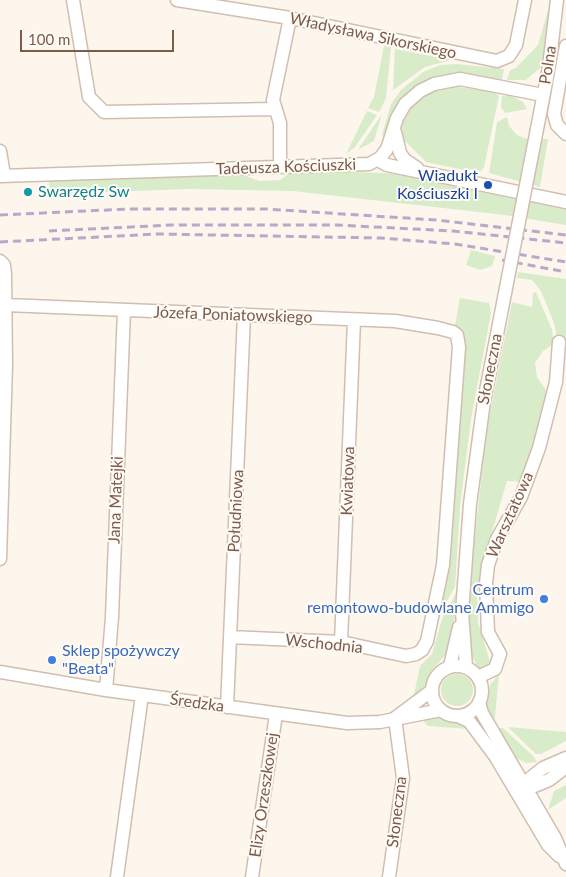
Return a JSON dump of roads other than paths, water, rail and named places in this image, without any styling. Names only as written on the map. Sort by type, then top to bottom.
[{"type":"street","points":[[73,0],[88,97],[104,112],[275,109]]},
{"type":"street","name":"Władysława Sikorskiego","points":[[177,0],[290,18],[497,61],[509,56],[516,45],[525,0]]},
{"type":"street","name":"Polna","points":[[537,129],[557,0]]},
{"type":"street","points":[[280,167],[280,123],[273,98],[290,18]]},
{"type":"street","points":[[566,46],[554,114],[557,125],[566,134]]},
{"type":"street","points":[[378,160],[387,149],[399,114],[412,96],[424,88],[444,81],[467,80],[543,95]]},
{"type":"street","points":[[394,127],[400,153],[408,162],[422,170]]},
{"type":"street","name":"Słoneczna","points":[[466,667],[462,612],[476,447],[504,293],[537,129]]},
{"type":"street","points":[[0,151],[2,175]]},
{"type":"street","name":"Tadeusza Kościuszki","points":[[2,175],[369,164],[378,160],[387,165],[422,170],[566,202]]},
{"type":"street","points":[[0,261],[5,268],[6,304],[5,424],[0,559]]},
{"type":"street","name":"Józefa Poniatowskiego","points":[[6,304],[405,322],[453,332],[457,335]]},
{"type":"street","name":"Jana Matejki","points":[[106,690],[112,617],[124,310]]},
{"type":"street","name":"Południowa","points":[[227,707],[244,315]]},
{"type":"street","name":"Kwiatowa","points":[[341,642],[354,320]]},
{"type":"street","name":"Słoneczna","points":[[416,654],[427,641],[443,565],[459,347],[457,335]]},
{"type":"street","name":"Warsztatowa","points":[[478,677],[495,669],[500,654],[488,632],[486,582],[488,565],[497,538],[521,497],[539,448],[556,382],[559,342]]},
{"type":"street","name":"Słoneczna","points":[[450,666],[462,612]]},
{"type":"street","name":"Wschodnia","points":[[230,637],[341,642],[406,656],[416,654]]},
{"type":"street","points":[[522,789],[468,722],[441,710],[435,704],[431,691],[435,678],[450,666],[466,667],[478,677],[482,687],[479,702],[482,713],[514,767],[522,789],[548,844],[565,863]]},
{"type":"street","name":"Średzka","points":[[0,672],[106,690],[347,723],[380,722],[441,710]]},
{"type":"street","name":"Średzka","points":[[395,718],[431,691]]},
{"type":"street","points":[[117,877],[142,695]]},
{"type":"street","points":[[458,716],[471,711],[479,702]]},
{"type":"street","name":"Elizy Orzeszkowej","points":[[252,877],[276,714]]},
{"type":"street","name":"Słoneczna","points":[[390,877],[403,778],[395,718]]},
{"type":"street","points":[[522,789],[543,768],[566,758]]},
{"type":"street","points":[[514,767],[543,768]]},
{"type":"street","points":[[522,789],[549,780],[566,767]]},
{"type":"railway","points":[[0,215],[128,209],[266,209],[436,220],[566,235]]},
{"type":"railway","points":[[49,231],[171,225],[336,225],[453,231],[566,243]]},
{"type":"railway","points":[[0,242],[158,234],[381,238],[455,244],[566,262]]},
{"type":"railway","points":[[502,260],[566,272]]},
{"type":"place","name":"Wiadukt Kościuszki I","points":[[488,185]]},
{"type":"place","name":"Swarzędz Sw","points":[[28,192]]},
{"type":"place","name":"Centrum remontowo-budowlane Ammigo","points":[[544,599]]},
{"type":"place","name":"Sklep spożywczy \"Beata\"","points":[[52,660]]}]
